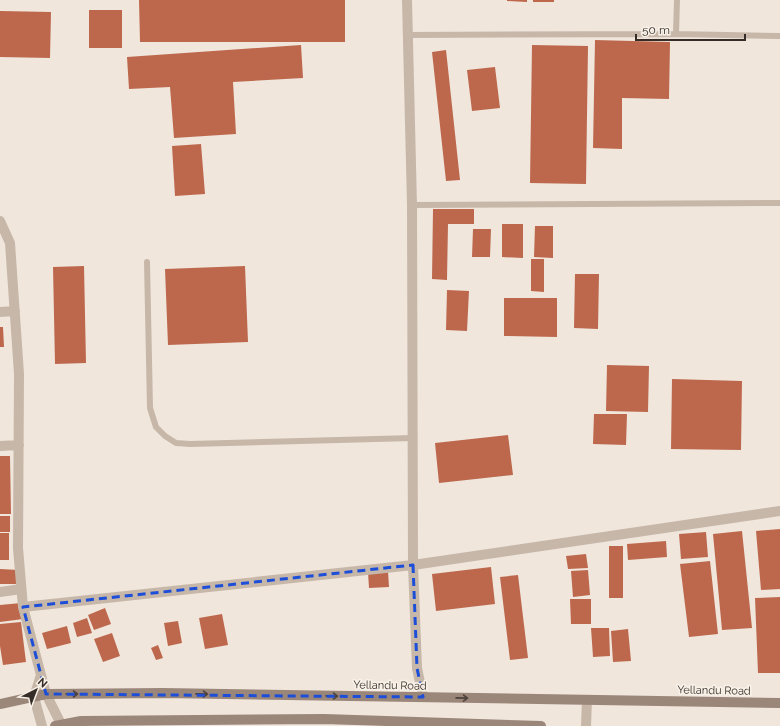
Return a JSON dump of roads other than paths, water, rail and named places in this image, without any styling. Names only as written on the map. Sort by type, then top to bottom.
[{"type":"main road","name":"Yellandu Road","points":[[0,704],[46,694],[163,693],[780,703]]},
{"type":"main road","points":[[59,726],[81,721],[183,723],[324,719],[541,726]]},
{"type":"street","points":[[407,0],[412,205],[413,565],[417,668],[422,697]]},
{"type":"street","points":[[0,221],[10,243],[19,374],[18,548],[23,607],[46,694],[59,726]]},
{"type":"street","points":[[0,312],[15,311]]},
{"type":"street","points":[[0,446],[19,445]]},
{"type":"street","points":[[23,607],[413,565],[780,511]]},
{"type":"street","points":[[0,592],[22,589]]},
{"type":"street","points":[[41,674],[34,697],[42,726]]},
{"type":"street","points":[[586,726],[587,700]]},
{"type":"lane","points":[[676,34],[677,0]]},
{"type":"lane","points":[[407,35],[676,34],[780,36]]},
{"type":"lane","points":[[412,205],[780,203]]},
{"type":"lane","points":[[146,262],[150,408],[156,427],[165,436],[176,443],[190,444],[413,438]]}]
